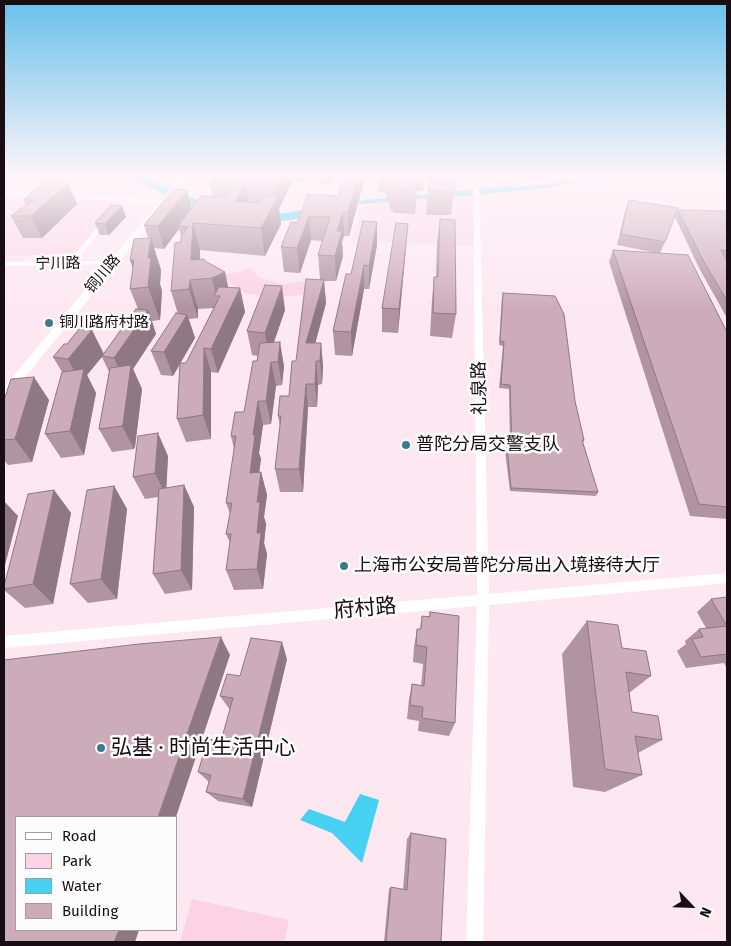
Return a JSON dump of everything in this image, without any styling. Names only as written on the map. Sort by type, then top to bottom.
[{"type":"main road","name":"铜川路","points":[[4,384],[143,221]]},
{"type":"main road","name":"铜川路","points":[[4,395],[108,263]]},
{"type":"street","points":[[70,264],[106,221]]},
{"type":"street","name":"礼泉路","points":[[475,942],[483,599],[477,221]]},
{"type":"street","name":"宁川路","points":[[4,264],[108,263]]},
{"type":"street","name":"府村路","points":[[4,642],[727,578]]},
{"type":"shaded area","points":[[4,221],[104,221],[75,254],[4,256]]},
{"type":"shaded area","points":[[358,221],[476,221],[477,246],[351,240]]},
{"type":"green space","points":[[250,268],[260,278],[283,284],[307,281],[311,287],[303,295],[271,297],[248,294],[234,286],[223,276]]},
{"type":"green space","points":[[192,899],[289,920],[284,942],[180,942]]},
{"type":"water","points":[[223,221],[257,221],[244,223]]},
{"type":"water","points":[[360,794],[379,800],[362,863],[332,833],[300,820],[309,809],[345,822]]},
{"type":"building","points":[[97,221],[108,221],[105,224],[95,223]]},
{"type":"building","points":[[147,221],[162,221],[158,226],[144,225]]},
{"type":"building","points":[[182,221],[265,221],[261,228],[193,223],[191,260],[204,259],[225,272],[212,278],[190,280],[189,289],[171,291],[175,243],[181,242],[181,236],[188,227],[178,226]]},
{"type":"building","points":[[298,221],[307,221],[297,248],[281,247],[291,222],[297,223]]},
{"type":"building","points":[[329,221],[340,221],[337,231],[342,231],[335,256],[318,255]]},
{"type":"building","points":[[363,221],[377,222],[369,266],[364,265],[351,332],[333,331],[346,274],[351,274]]},
{"type":"building","points":[[440,221],[455,221],[456,314],[433,313],[434,277],[438,277]]},
{"type":"building","points":[[624,221],[673,221],[665,242],[621,234]]},
{"type":"building","points":[[684,221],[727,221],[727,251],[721,250],[727,261],[727,301]]},
{"type":"building","points":[[396,223],[408,224],[399,309],[382,308]]},
{"type":"building","points":[[151,238],[148,258],[151,258],[148,287],[130,289],[134,260],[130,260],[134,239]]},
{"type":"building","points":[[613,250],[688,255],[727,332],[727,507],[699,504]]},
{"type":"building","points":[[306,279],[324,280],[306,343],[321,343],[320,361],[316,361],[315,384],[306,384],[299,469],[275,469],[281,416],[278,416],[280,396],[289,396],[292,361],[296,361]]},
{"type":"building","points":[[265,285],[282,286],[265,333],[247,331]]},
{"type":"building","points":[[219,287],[240,288],[211,349],[204,348],[203,415],[177,419],[180,363],[186,363],[220,296],[214,296]]},
{"type":"building","points":[[503,293],[555,296],[564,314],[575,401],[584,440],[582,440],[598,492],[511,488],[507,447],[512,448],[510,385],[501,384],[504,342],[500,341]]},
{"type":"building","points":[[136,309],[148,310],[114,358],[102,356]]},
{"type":"building","points":[[176,313],[187,315],[164,352],[151,351]]},
{"type":"building","points":[[79,329],[92,330],[68,359],[53,357],[64,344],[67,344]]},
{"type":"building","points":[[280,342],[278,362],[271,362],[266,401],[258,401],[253,435],[255,435],[250,473],[261,472],[257,502],[260,502],[257,533],[261,533],[257,569],[226,570],[231,534],[226,534],[232,503],[226,503],[236,436],[231,436],[235,412],[244,412],[253,361],[257,361],[260,343]]},
{"type":"building","points":[[131,365],[122,426],[99,429],[110,368]]},
{"type":"building","points":[[84,369],[70,431],[45,434],[62,372]]},
{"type":"building","points":[[34,377],[15,439],[4,440],[4,400],[11,379]]},
{"type":"building","points":[[158,433],[155,473],[133,477],[138,436]]},
{"type":"building","points":[[184,485],[181,570],[153,574],[159,489]]},
{"type":"building","points":[[114,486],[101,579],[70,584],[87,490]]},
{"type":"building","points":[[54,490],[33,584],[4,589],[28,494]]},
{"type":"building","points":[[727,597],[727,626],[711,599]]},
{"type":"building","points":[[430,612],[459,616],[455,723],[422,718],[423,707],[410,705],[412,684],[424,686],[427,647],[416,645],[417,629],[421,629],[422,616],[430,617]]},
{"type":"building","points":[[587,621],[618,625],[622,648],[646,651],[651,676],[626,672],[632,712],[658,716],[662,740],[635,736],[642,775],[605,769]]},
{"type":"building","points":[[727,626],[727,654],[701,657],[692,639],[703,637],[699,629]]},
{"type":"building","name":"弘基 · 时尚生活中心","points":[[221,637],[158,816],[15,816],[15,931],[119,931],[114,942],[4,942],[4,660],[139,644]]},
{"type":"building","points":[[251,638],[282,642],[243,799],[206,792],[211,775],[198,772],[208,739],[221,741],[233,698],[220,696],[227,674],[240,676]]},
{"type":"building","points":[[411,833],[446,839],[441,942],[386,942],[391,887],[407,890]]},
{"type":"place","name":"铜川路府村路","points":[[49,323]]},
{"type":"place","name":"普陀分局交警支队","points":[[406,445]]},
{"type":"place","name":"上海市公安局普陀分局出入境接待大厅","points":[[344,566]]},
{"type":"place","name":"弘基 · 时尚生活中心","points":[[101,748]]}]
